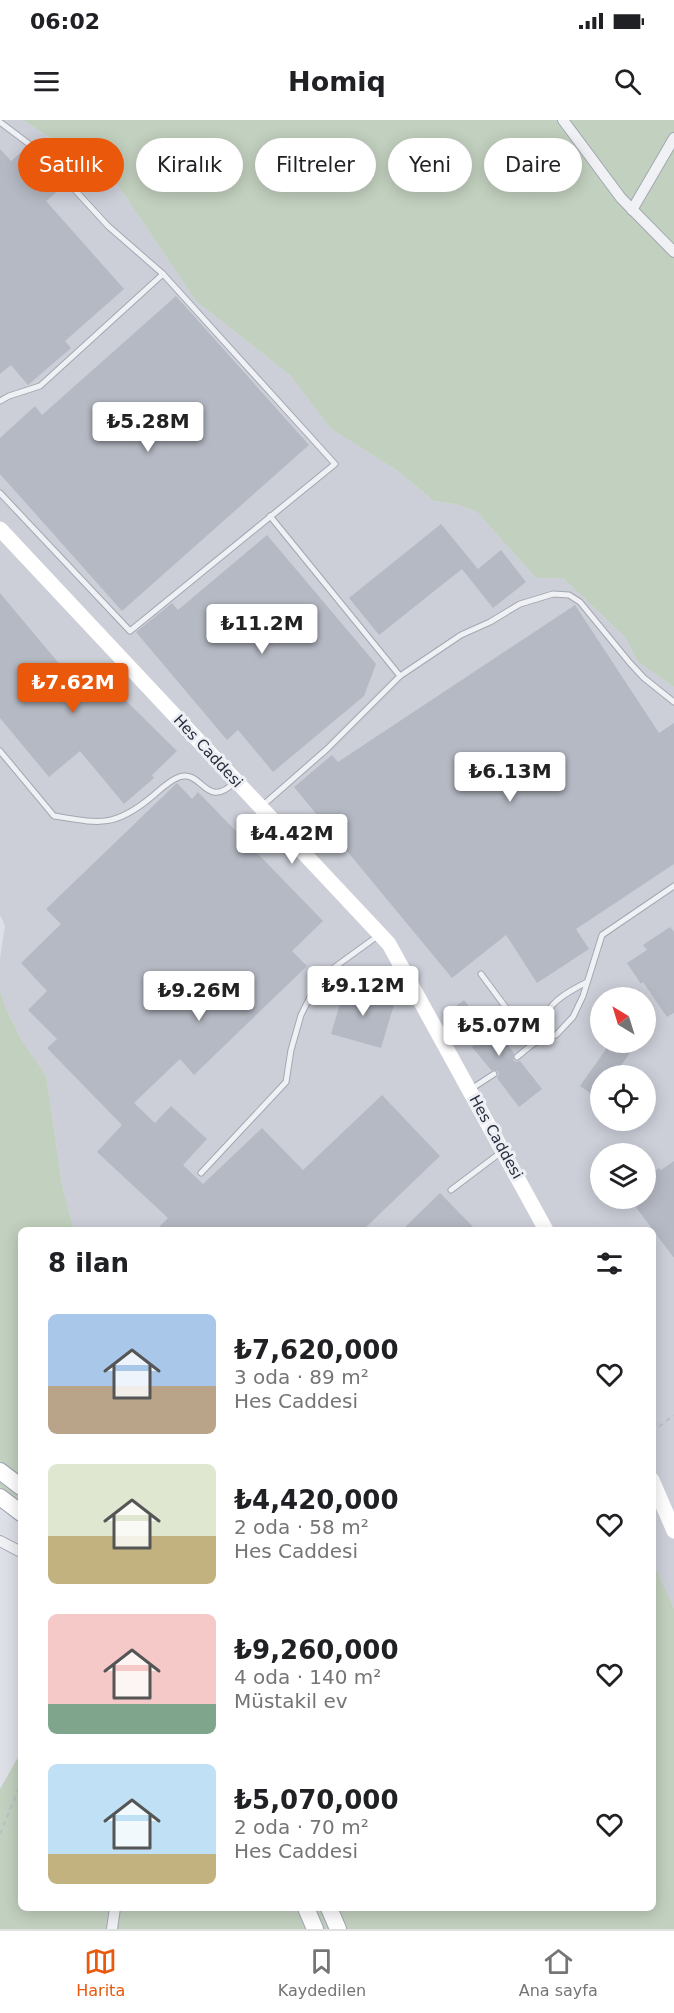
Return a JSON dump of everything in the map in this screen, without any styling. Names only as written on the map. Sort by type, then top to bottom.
[{"type":"main road","points":[[0,1471],[18,1485]]},
{"type":"main road","points":[[0,1497],[18,1511]]},
{"type":"main road","points":[[307,1911],[315,1929]]},
{"type":"main road","points":[[330,1911],[338,1929]]},
{"type":"street","points":[[563,120],[632,210],[674,252]]},
{"type":"street","points":[[632,210],[674,138]]},
{"type":"street","name":"Hes Caddesi","points":[[0,529],[380,933],[544,1227]]},
{"type":"street","points":[[656,1489],[674,1531]]},
{"type":"street","points":[[0,1541],[18,1550]]},
{"type":"street","points":[[112,1929],[115,1911]]},
{"type":"lane","points":[[0,122],[41,153],[108,226],[163,274],[335,464],[130,631],[0,493]]},
{"type":"lane","points":[[0,401],[39,386],[163,274]]},
{"type":"lane","points":[[270,516],[400,676]]},
{"type":"lane","points":[[261,807],[327,749],[400,676],[461,635],[490,622],[520,604],[553,594],[569,595],[580,602],[644,678],[674,702]]},
{"type":"lane","points":[[0,751],[54,816],[97,822],[117,820],[133,812],[172,781],[182,776],[192,778],[209,791],[217,793],[226,790],[236,781]]},
{"type":"lane","points":[[517,1057],[533,1043],[556,1035],[565,1027],[584,996],[586,982],[602,935],[674,886]]},
{"type":"lane","points":[[201,1173],[286,1082],[291,1050],[301,1015],[328,972],[380,933]]},
{"type":"lane","points":[[480,974],[533,1043]]},
{"type":"lane","points":[[533,1043],[547,1009],[559,998],[586,982]]},
{"type":"lane","points":[[469,1090],[494,1074]]},
{"type":"lane","points":[[451,1190],[503,1151]]},
{"type":"path","points":[[656,1429],[674,1415]]},
{"type":"path","points":[[0,1834],[18,1790]]},
{"type":"shaded area","points":[[0,120],[23,120],[50,138],[18,138],[18,192],[122,192],[196,301],[290,375],[331,429],[398,471],[434,501],[455,504],[476,511],[536,578],[563,578],[626,638],[637,661],[674,687],[674,1608],[656,1569],[656,1227],[73,1227],[62,1185],[46,1075],[22,1041],[7,1011],[0,991],[0,958],[5,926],[0,915]]},
{"type":"green space","points":[[23,120],[674,120],[674,687],[637,661],[626,638],[563,578],[536,578],[476,511],[455,504],[434,501],[398,471],[331,429],[290,375],[196,301],[122,192],[124,138],[50,138]]},
{"type":"green space","points":[[0,991],[22,1041],[46,1075],[62,1185],[73,1227],[18,1227],[18,1501],[0,1487]]},
{"type":"green space","points":[[656,1569],[674,1608],[674,1929],[0,1929],[0,1789],[18,1757],[18,1911],[656,1911]]},
{"type":"building","points":[[0,149],[11,161],[18,155],[18,192],[56,192],[46,201],[124,289],[65,341],[71,348],[28,385],[11,365],[0,374]]},
{"type":"building","points":[[176,296],[309,445],[122,611],[0,474],[0,438],[35,406],[42,415]]},
{"type":"building","points":[[441,524],[478,569],[501,550],[526,582],[493,608],[462,569],[379,635],[349,598]]},
{"type":"building","points":[[267,535],[376,664],[364,696],[273,772],[238,730],[227,740],[136,632],[172,603],[178,610]]},
{"type":"building","points":[[0,593],[77,685],[95,667],[109,684],[177,751],[152,775],[154,778],[124,804],[80,751],[49,777],[0,718]]},
{"type":"building","points":[[575,605],[659,733],[674,723],[674,864],[576,929],[589,949],[537,983],[506,935],[452,978],[294,787],[332,755],[338,762]]},
{"type":"building","points":[[177,783],[192,799],[198,792],[323,921],[292,951],[307,966],[194,1075],[180,1059],[134,1103],[155,1123],[171,1106],[207,1139],[183,1165],[203,1184],[262,1128],[303,1170],[382,1095],[440,1156],[366,1227],[159,1227],[168,1218],[97,1152],[122,1125],[47,1048],[57,1039],[28,1010],[47,991],[21,963],[61,924],[46,909]]},
{"type":"building","points":[[670,927],[674,932],[674,1013],[667,1017],[656,1001],[656,987],[646,987],[643,982],[641,984],[627,963],[647,950],[643,945]]},
{"type":"building","points":[[345,987],[395,1001],[381,1048],[331,1034]]},
{"type":"building","points":[[464,1000],[490,1033],[495,1029],[514,1053],[513,1060],[520,1061],[542,1089],[519,1107],[497,1078],[498,1071],[491,1070],[472,1047],[478,1042],[452,1009]]},
{"type":"building","points":[[603,1053],[630,1053],[621,1065],[595,1065]]},
{"type":"building","points":[[590,1072],[590,1093],[580,1086]]},
{"type":"building","points":[[674,1161],[674,1258],[656,1234],[656,1227],[651,1227],[637,1209],[656,1209],[656,1170],[659,1168],[661,1170]]},
{"type":"building","points":[[440,1193],[473,1227],[405,1227]]}]
